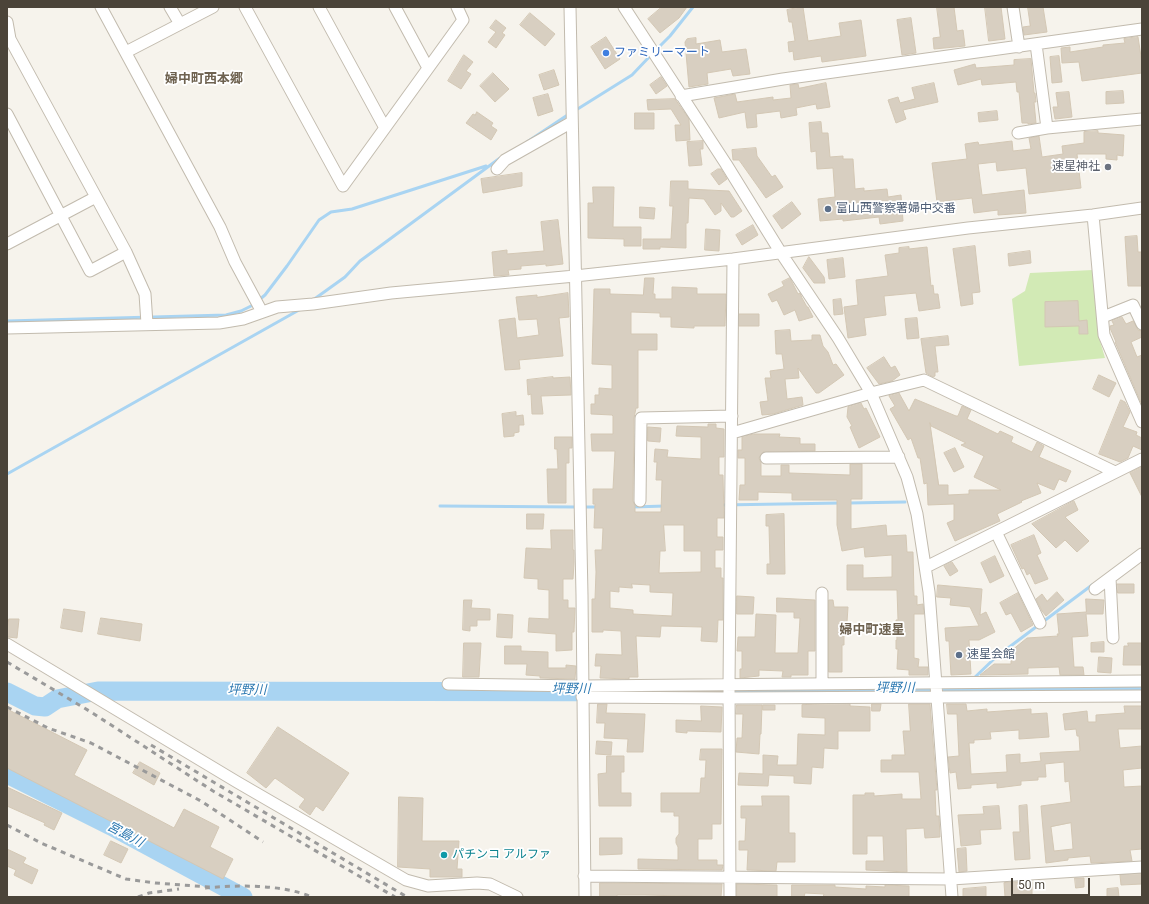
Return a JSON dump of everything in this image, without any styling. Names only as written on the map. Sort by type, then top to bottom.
[{"type":"street","points":[[101,7],[220,227],[235,262],[262,312]]},
{"type":"street","points":[[170,7],[180,24]]},
{"type":"street","points":[[126,52],[213,7]]},
{"type":"street","points":[[245,7],[343,186],[464,20],[457,7]]},
{"type":"street","points":[[319,7],[385,128]]},
{"type":"street","points":[[395,7],[428,68]]},
{"type":"street","points":[[570,7],[583,692],[585,897]]},
{"type":"street","points":[[624,7],[838,338],[871,393],[907,477],[917,514],[929,592],[952,897]]},
{"type":"street","points":[[1013,7],[1019,46]]},
{"type":"street","points":[[7,22],[10,39],[126,252],[145,294],[147,324]]},
{"type":"street","points":[[681,96],[783,79],[1142,29]]},
{"type":"street","points":[[1036,44],[1047,128]]},
{"type":"street","points":[[7,114],[90,271],[126,252]]},
{"type":"street","points":[[497,169],[505,160],[572,119]]},
{"type":"street","points":[[1018,132],[1142,119]]},
{"type":"street","points":[[7,244],[96,197]]},
{"type":"street","points":[[7,328],[219,323],[243,319],[277,307],[313,304],[391,293],[575,276],[733,259],[968,228],[1093,215],[1142,208]]},
{"type":"street","points":[[1093,215],[1104,335],[1142,422]]},
{"type":"street","points":[[730,897],[729,685],[733,259]]},
{"type":"street","points":[[1103,317],[1138,303],[1142,324]]},
{"type":"street","points":[[732,433],[871,393],[924,380],[1115,472]]},
{"type":"street","points":[[640,501],[641,418],[732,416]]},
{"type":"street","points":[[766,458],[899,457]]},
{"type":"street","points":[[926,567],[1142,459]]},
{"type":"street","points":[[996,532],[1040,623]]},
{"type":"street","points":[[1095,589],[1142,554]]},
{"type":"street","points":[[1110,578],[1113,638]]},
{"type":"street","points":[[822,592],[822,684]]},
{"type":"street","points":[[7,644],[237,782],[406,880],[428,886],[477,883],[490,884],[517,897]]},
{"type":"street","points":[[583,692],[729,685],[1142,681]]},
{"type":"street","points":[[448,684],[583,692],[730,698],[1142,696]]},
{"type":"street","points":[[584,876],[951,879],[1142,867]]},
{"type":"green space","points":[[1093,270],[1098,334],[1105,358],[1019,366],[1012,299],[1025,291],[1030,273]]},
{"type":"building","points":[[662,7],[687,7],[679,18],[660,33],[648,19]]},
{"type":"building","points":[[803,7],[808,41],[841,36],[839,23],[861,20],[866,56],[822,62],[821,56],[794,60],[793,51],[789,52],[788,42],[795,41],[792,22],[789,22],[787,10]]},
{"type":"building","points":[[937,7],[954,7],[957,31],[963,30],[965,46],[934,49],[933,38],[940,37]]},
{"type":"building","points":[[985,7],[1001,7],[1005,39],[989,41]]},
{"type":"building","points":[[1028,7],[1043,7],[1047,32],[1024,35],[1023,27],[1030,26]]},
{"type":"building","points":[[530,13],[555,34],[545,46],[520,25]]},
{"type":"building","points":[[911,18],[916,53],[902,55],[897,20]]},
{"type":"building","points":[[496,20],[506,28],[502,33],[505,35],[496,48],[488,42],[496,32],[490,28]]},
{"type":"building","name":"ファミリーマート","points":[[606,37],[620,59],[605,69],[591,47]]},
{"type":"building","points":[[1138,37],[1142,73],[1082,81],[1079,62],[1062,63],[1061,48],[1070,47],[1070,52],[1103,47],[1103,45],[1125,43],[1124,39]]},
{"type":"building","points":[[696,38],[696,44],[720,40],[722,52],[746,49],[750,74],[733,76],[731,69],[707,73],[708,84],[689,87],[685,42],[687,39]]},
{"type":"building","points":[[464,55],[473,62],[466,71],[471,74],[461,89],[448,81]]},
{"type":"building","points":[[1059,56],[1062,82],[1052,83],[1050,57]]},
{"type":"building","points":[[1031,59],[1036,102],[1034,102],[1036,123],[1022,123],[1019,92],[1017,92],[1016,82],[982,85],[981,79],[958,85],[954,70],[975,64],[976,68],[1014,65],[1014,60]]},
{"type":"building","points":[[554,70],[559,85],[544,90],[539,75]]},
{"type":"building","points":[[493,73],[509,89],[495,102],[480,86]]},
{"type":"building","points":[[661,77],[667,86],[656,94],[650,85]]},
{"type":"building","points":[[826,83],[830,107],[817,109],[816,104],[796,108],[797,115],[781,118],[780,111],[756,114],[757,127],[747,128],[745,112],[719,118],[714,98],[735,94],[737,102],[773,97],[773,100],[791,98],[790,85],[798,84],[799,88]]},
{"type":"building","points":[[934,83],[938,102],[903,110],[906,119],[896,123],[888,100],[898,97],[900,103],[915,99],[912,88]]},
{"type":"building","points":[[1123,91],[1124,103],[1106,104],[1106,92]]},
{"type":"building","points":[[1069,92],[1072,117],[1055,119],[1053,107],[1058,107],[1056,93]]},
{"type":"building","points":[[548,94],[553,111],[538,116],[533,98]]},
{"type":"building","points":[[675,99],[689,119],[690,140],[676,141],[675,125],[681,125],[671,109],[648,110],[647,100]]},
{"type":"building","points":[[997,111],[998,120],[979,122],[978,113]]},
{"type":"building","points":[[477,112],[493,123],[491,126],[497,130],[491,140],[466,123],[473,114],[475,115]]},
{"type":"building","points":[[635,113],[654,113],[654,129],[635,129]]},
{"type":"building","points":[[821,122],[822,133],[828,133],[830,157],[843,156],[843,159],[853,159],[855,189],[864,188],[864,191],[887,189],[888,197],[901,195],[903,221],[880,224],[879,217],[843,221],[843,219],[820,221],[818,199],[835,197],[833,168],[817,169],[816,151],[811,152],[809,123]]},
{"type":"building","points":[[1098,131],[1098,133],[1124,135],[1123,156],[1117,155],[1117,160],[1106,159],[1106,154],[1077,154],[1081,188],[1029,194],[1026,168],[997,171],[996,162],[978,164],[982,195],[1024,190],[1026,213],[998,215],[998,210],[974,213],[972,198],[937,202],[932,163],[967,159],[965,144],[978,142],[979,145],[1012,141],[1013,151],[1031,149],[1029,138],[1039,136],[1042,157],[1063,154],[1062,146],[1084,143],[1084,132]]},
{"type":"building","points":[[703,141],[703,149],[700,149],[702,165],[689,166],[687,142]]},
{"type":"building","points":[[756,148],[757,156],[772,177],[775,175],[783,187],[766,198],[739,160],[733,160],[732,150]]},
{"type":"building","points":[[718,169],[721,169],[727,179],[719,185],[711,174]]},
{"type":"building","points":[[522,173],[522,186],[483,193],[481,179]]},
{"type":"building","points":[[671,181],[688,181],[688,189],[729,191],[742,211],[734,217],[731,217],[721,203],[721,211],[715,215],[704,199],[689,198],[688,223],[686,223],[686,248],[660,247],[660,249],[643,249],[643,239],[671,239],[673,206],[670,206]]},
{"type":"building","points":[[593,187],[614,187],[613,227],[641,227],[641,246],[624,246],[624,239],[588,238],[588,203],[593,203]]},
{"type":"building","points":[[792,202],[801,214],[782,229],[773,216]]},
{"type":"building","points":[[640,207],[655,208],[654,219],[640,218]]},
{"type":"building","points":[[558,220],[563,264],[521,266],[521,269],[508,270],[509,275],[494,276],[492,252],[507,250],[507,254],[544,251],[541,222]]},
{"type":"building","points":[[753,225],[758,235],[742,245],[736,235]]},
{"type":"building","points":[[706,229],[720,230],[719,251],[705,250]]},
{"type":"building","points":[[1137,236],[1138,252],[1142,252],[1142,286],[1128,286],[1125,237]]},
{"type":"building","points":[[975,246],[980,292],[972,293],[973,304],[961,306],[953,249]]},
{"type":"building","points":[[909,247],[909,249],[927,247],[931,286],[933,285],[934,294],[938,294],[940,308],[919,311],[916,293],[884,296],[886,315],[864,318],[866,335],[848,338],[844,307],[858,305],[856,280],[888,276],[885,255],[899,253],[899,248]]},
{"type":"building","points":[[1030,251],[1031,263],[1009,266],[1008,254]]},
{"type":"building","points":[[809,257],[824,277],[825,283],[814,283],[803,268]]},
{"type":"building","points":[[843,258],[845,277],[829,279],[827,260]]},
{"type":"building","points":[[645,278],[654,278],[653,294],[655,294],[655,299],[672,299],[672,287],[697,288],[697,294],[726,294],[725,326],[694,326],[694,328],[671,327],[671,317],[660,317],[660,313],[631,312],[631,334],[657,334],[657,350],[638,350],[638,408],[636,408],[634,418],[633,501],[635,512],[661,512],[662,480],[656,480],[657,462],[654,462],[655,449],[668,450],[667,457],[701,459],[701,437],[676,436],[677,426],[708,427],[708,424],[716,424],[716,428],[724,429],[724,457],[719,457],[719,475],[723,475],[724,518],[717,518],[717,537],[723,537],[723,550],[715,550],[715,568],[721,568],[721,578],[723,578],[723,620],[718,620],[717,642],[701,641],[702,627],[661,626],[660,637],[636,636],[638,677],[629,677],[629,679],[600,678],[601,666],[595,666],[596,654],[622,655],[621,631],[603,630],[603,632],[592,632],[592,599],[595,599],[596,572],[595,550],[602,550],[603,528],[594,528],[595,504],[593,504],[593,489],[613,489],[615,451],[592,451],[591,434],[613,434],[612,415],[591,414],[591,404],[595,404],[595,395],[599,395],[599,388],[612,389],[612,365],[592,364],[594,289],[610,289],[610,294],[643,295]],"holes":[[[664,525],[684,525],[684,551],[701,551],[701,572],[659,573],[660,551],[665,551]],[[632,584],[650,585],[650,592],[673,593],[672,616],[633,614],[633,610],[610,608],[610,591],[619,592],[619,587],[632,588]]]},
{"type":"building","points":[[790,278],[798,294],[800,293],[813,317],[799,321],[795,310],[784,315],[777,300],[772,302],[768,294],[784,286],[782,282]]},
{"type":"building","points":[[568,293],[569,317],[559,318],[563,356],[519,360],[520,369],[505,370],[499,320],[515,318],[517,338],[539,335],[537,319],[519,320],[516,297],[537,295],[537,297]]},
{"type":"building","points":[[841,299],[843,314],[834,315],[833,300]]},
{"type":"building","points":[[1078,301],[1079,321],[1087,320],[1088,334],[1079,334],[1079,326],[1045,327],[1045,302]]},
{"type":"building","points":[[739,314],[759,314],[759,326],[739,326]]},
{"type":"building","points":[[1122,317],[1126,324],[1133,321],[1138,330],[1142,331],[1142,337],[1131,342],[1137,357],[1142,355],[1142,405],[1110,328],[1110,326],[1114,325],[1112,321]]},
{"type":"building","points":[[917,318],[919,338],[907,339],[905,319]]},
{"type":"building","points":[[790,330],[791,341],[812,340],[812,335],[820,335],[823,346],[828,352],[833,365],[836,364],[844,375],[819,393],[816,393],[798,368],[799,378],[785,379],[787,399],[802,397],[803,405],[773,414],[762,415],[760,402],[768,401],[765,378],[771,378],[770,371],[784,369],[782,354],[776,354],[775,331]]},
{"type":"building","points":[[948,336],[949,345],[935,346],[938,372],[935,372],[935,376],[933,377],[926,373],[921,339]]},
{"type":"building","points":[[884,357],[891,368],[895,366],[900,375],[892,381],[879,384],[867,368]]},
{"type":"building","points":[[1099,375],[1116,383],[1109,397],[1093,389]]},
{"type":"building","points":[[570,377],[571,395],[541,396],[543,414],[532,414],[531,394],[528,395],[527,380]]},
{"type":"building","points":[[899,393],[909,411],[915,399],[956,416],[958,416],[962,406],[971,410],[967,419],[998,434],[1000,431],[1013,437],[1011,442],[1032,452],[1037,442],[1044,446],[1039,457],[1071,471],[1066,482],[1059,479],[1054,490],[1037,483],[1041,493],[1021,501],[1022,502],[997,514],[1000,521],[955,541],[947,523],[954,520],[954,504],[928,505],[927,483],[924,484],[920,458],[918,458],[911,438],[908,440],[890,409],[895,406],[889,396]],"holes":[[[930,423],[931,426],[966,443],[961,445],[984,456],[974,477],[1001,490],[969,490],[969,494],[948,495],[948,485],[939,485]]]},
{"type":"building","points":[[1121,400],[1125,402],[1130,412],[1123,427],[1137,432],[1136,435],[1142,438],[1142,450],[1133,446],[1128,458],[1120,462],[1099,454]]},
{"type":"building","points":[[861,403],[864,409],[866,408],[880,437],[859,448],[850,427],[852,426],[847,417],[848,407]]},
{"type":"building","points":[[516,412],[516,416],[523,415],[524,425],[519,425],[519,432],[514,433],[514,436],[504,437],[502,414]]},
{"type":"building","points":[[648,427],[661,428],[660,442],[648,441]]},
{"type":"building","points":[[754,434],[780,434],[779,437],[800,438],[800,444],[815,444],[815,451],[763,452],[759,458],[761,463],[761,476],[781,476],[781,465],[789,465],[789,473],[850,475],[850,464],[862,464],[862,499],[851,499],[851,529],[886,525],[887,536],[906,535],[907,552],[913,552],[914,596],[917,596],[917,605],[923,604],[924,614],[914,614],[914,658],[919,659],[918,667],[928,667],[928,675],[909,675],[909,670],[897,669],[897,590],[847,590],[847,565],[863,565],[863,578],[892,577],[892,555],[865,557],[864,547],[842,551],[837,525],[837,500],[792,500],[792,493],[758,492],[758,500],[739,500],[740,485],[745,485],[745,458],[738,458],[738,450],[742,450],[742,437]]},
{"type":"building","points":[[555,437],[572,437],[572,448],[569,448],[569,463],[566,463],[566,503],[548,503],[547,469],[558,469]]},
{"type":"building","points":[[955,448],[964,467],[954,472],[944,453]]},
{"type":"building","points":[[1142,467],[1142,497],[1130,473]]},
{"type":"building","points":[[1074,501],[1078,510],[1065,517],[1089,541],[1077,552],[1065,540],[1056,548],[1032,524]]},
{"type":"building","points":[[527,514],[544,514],[543,529],[527,529]]},
{"type":"building","points":[[784,514],[785,574],[767,574],[767,564],[770,564],[769,526],[766,526],[766,515]]},
{"type":"building","points":[[551,530],[573,530],[573,579],[563,579],[563,600],[568,600],[568,608],[575,608],[574,632],[572,632],[572,650],[556,651],[556,634],[528,632],[529,618],[549,619],[549,590],[538,589],[538,579],[524,578],[526,548],[551,549]]},
{"type":"building","points":[[1034,535],[1041,553],[1037,555],[1048,579],[1035,584],[1030,573],[1027,575],[1024,568],[1022,569],[1011,545]]},
{"type":"building","points":[[995,556],[1004,576],[990,583],[981,563]]},
{"type":"building","points":[[952,562],[958,571],[950,576],[944,566]]},
{"type":"building","points":[[1117,584],[1134,584],[1134,593],[1118,593]]},
{"type":"building","points":[[938,585],[982,589],[980,615],[986,612],[995,632],[979,640],[969,640],[971,674],[951,675],[949,641],[946,641],[945,628],[979,626],[970,607],[950,605],[951,598],[937,597]]},
{"type":"building","points":[[1057,592],[1064,600],[1046,616],[1036,599],[1042,594],[1047,601]]},
{"type":"building","points":[[1018,593],[1033,625],[1021,632],[1011,613],[1006,615],[1000,603]]},
{"type":"building","points":[[737,596],[754,597],[753,614],[737,614]]},
{"type":"building","points":[[777,598],[815,600],[815,651],[808,651],[808,675],[791,675],[791,677],[782,677],[783,671],[759,670],[759,676],[740,678],[740,669],[742,669],[742,651],[737,651],[738,637],[755,637],[756,614],[776,615],[775,653],[798,653],[800,618],[794,618],[794,612],[777,612]]},
{"type":"building","points":[[1086,599],[1104,600],[1103,614],[1086,614],[1088,636],[1072,637],[1074,667],[1083,667],[1084,675],[1060,675],[1059,667],[1028,668],[1028,674],[980,675],[994,664],[1011,664],[1011,651],[1027,638],[1058,636],[1057,614],[1086,612]]},
{"type":"building","points":[[464,600],[472,600],[471,608],[490,609],[490,620],[477,620],[477,626],[470,626],[470,631],[463,630]]},
{"type":"building","points":[[829,600],[833,600],[834,607],[848,607],[847,622],[844,622],[842,672],[829,672]]},
{"type":"building","points":[[64,609],[85,612],[82,632],[61,628]]},
{"type":"building","points":[[498,614],[513,615],[512,638],[497,637]]},
{"type":"building","points":[[101,618],[142,624],[140,641],[98,634]]},
{"type":"building","points":[[9,619],[19,619],[17,638],[8,637]]},
{"type":"building","points":[[1104,642],[1104,652],[1091,652],[1091,643]]},
{"type":"building","points":[[464,643],[481,643],[479,677],[463,677]]},
{"type":"building","points":[[1128,643],[1142,643],[1142,665],[1123,665],[1124,646],[1128,646]]},
{"type":"building","points":[[505,646],[521,646],[521,651],[548,652],[548,668],[566,668],[566,665],[576,666],[575,679],[540,678],[540,676],[526,675],[527,664],[505,664]]},
{"type":"building","points":[[1099,657],[1112,658],[1111,673],[1098,672]]},
{"type":"building","points":[[598,704],[607,704],[606,713],[645,714],[643,752],[627,752],[628,739],[604,738],[605,723],[597,723]]},
{"type":"building","points":[[850,704],[850,706],[870,707],[870,731],[838,731],[838,749],[824,748],[823,768],[812,767],[811,784],[794,783],[794,776],[769,775],[768,786],[738,785],[739,773],[763,774],[763,755],[778,756],[777,765],[797,765],[798,734],[825,735],[825,718],[802,717],[802,705]]},
{"type":"building","points":[[872,704],[881,704],[880,711],[872,711]]},
{"type":"building","points":[[909,704],[930,704],[937,790],[935,790],[936,816],[939,816],[940,837],[925,838],[924,828],[906,829],[907,872],[866,870],[866,861],[884,861],[883,836],[867,836],[867,854],[853,854],[853,795],[865,795],[865,793],[874,793],[874,796],[902,794],[902,799],[921,799],[919,772],[881,772],[881,760],[892,760],[892,755],[905,755],[903,731],[910,731]]},
{"type":"building","points":[[947,704],[966,704],[967,711],[987,709],[987,712],[1031,709],[1031,714],[1047,713],[1049,737],[1019,739],[1019,730],[990,732],[991,739],[974,740],[974,743],[969,743],[971,774],[1007,772],[1006,755],[1020,754],[1020,763],[1041,761],[1040,753],[1080,751],[1079,736],[1077,736],[1076,729],[1065,730],[1063,714],[1087,711],[1088,722],[1096,722],[1096,715],[1125,713],[1124,706],[1142,706],[1142,729],[1118,729],[1120,748],[1142,746],[1142,768],[1123,770],[1124,787],[1142,786],[1142,849],[1130,850],[1132,861],[1091,863],[1090,856],[1068,858],[1068,860],[1046,863],[1041,806],[1071,802],[1069,781],[1065,782],[1064,762],[1045,764],[1046,777],[1038,777],[1038,780],[1021,781],[1021,785],[997,788],[997,783],[971,785],[971,788],[958,789],[956,772],[950,773],[948,757],[959,756],[957,714],[948,714]],"holes":[[[1071,823],[1073,849],[1054,851],[1051,827]]]},
{"type":"building","points":[[737,705],[762,705],[759,754],[736,752],[737,738],[742,738],[743,714],[736,714]]},
{"type":"building","points":[[763,705],[775,705],[775,710],[763,710]]},
{"type":"building","points":[[701,706],[722,707],[721,732],[676,732],[676,720],[701,721]]},
{"type":"building","points":[[7,709],[87,750],[74,775],[174,828],[184,809],[219,827],[210,847],[233,859],[223,879],[7,768]]},
{"type":"building","points":[[278,727],[349,773],[323,811],[316,806],[310,815],[299,807],[305,799],[275,778],[266,788],[247,773]]},
{"type":"building","points":[[597,741],[612,742],[611,755],[596,754]]},
{"type":"building","points":[[701,749],[722,749],[721,824],[712,824],[712,839],[698,839],[698,860],[717,860],[717,865],[723,865],[722,870],[638,869],[638,859],[678,860],[676,838],[679,834],[679,816],[674,816],[674,812],[661,812],[661,793],[700,793],[701,778],[705,778],[706,760],[700,760]]},
{"type":"building","points":[[607,756],[624,756],[624,772],[621,772],[621,793],[631,793],[631,806],[599,806],[598,774],[606,773]]},
{"type":"building","points":[[140,762],[160,773],[154,785],[133,773]]},
{"type":"building","points":[[7,787],[62,813],[54,830],[44,825],[45,823],[7,806]]},
{"type":"building","points":[[762,796],[789,796],[789,833],[795,833],[795,862],[777,862],[776,871],[747,870],[748,850],[739,850],[739,841],[745,841],[746,818],[741,818],[741,806],[762,806]]},
{"type":"building","points":[[399,797],[423,798],[422,841],[459,841],[457,869],[462,869],[462,877],[430,877],[430,869],[398,867]]},
{"type":"building","points":[[1027,805],[1030,859],[1015,860],[1013,832],[1020,832],[1019,806]]},
{"type":"building","points":[[999,806],[1001,829],[980,830],[981,844],[961,846],[958,815],[984,814],[983,807]]},
{"type":"building","points":[[600,838],[622,838],[622,854],[600,855]]},
{"type":"building","points":[[111,841],[128,849],[121,863],[104,855]]},
{"type":"building","points":[[966,848],[967,871],[959,872],[957,849]]},
{"type":"building","points":[[7,849],[26,858],[23,863],[38,870],[32,884],[14,875],[16,870],[7,866]]},
{"type":"building","points":[[1142,874],[1142,884],[1121,885],[1120,875]]},
{"type":"building","points":[[1075,878],[1084,878],[1084,887],[1076,888]]},
{"type":"building","points":[[1032,882],[1032,896],[1005,897],[1004,883]]},
{"type":"building","points":[[600,883],[722,884],[721,897],[617,895],[617,897],[600,897]]},
{"type":"building","points":[[737,884],[777,885],[777,897],[737,897]]},
{"type":"building","points":[[792,885],[835,885],[835,887],[866,889],[866,886],[909,886],[909,897],[823,897],[824,894],[805,893],[804,897],[792,897]]},
{"type":"building","points":[[986,887],[986,897],[963,897],[963,889]]},
{"type":"building","points":[[1118,888],[1119,897],[1107,897],[1107,889]]},
{"type":"waterway","points":[[655,51],[670,36],[693,7]]},
{"type":"waterway","points":[[576,110],[632,75],[651,55]]},
{"type":"waterway","points":[[527,142],[569,114]]},
{"type":"waterway","points":[[313,300],[345,277],[360,261],[500,158]]},
{"type":"waterway","points":[[259,300],[265,295],[287,266],[319,220],[331,212],[352,209],[486,166]]},
{"type":"waterway","points":[[7,321],[226,315],[241,311],[255,304]]},
{"type":"waterway","points":[[7,474],[299,310]]},
{"type":"waterway","points":[[849,503],[905,502]]},
{"type":"waterway","points":[[721,505],[841,503]]},
{"type":"waterway","points":[[440,506],[577,507]]},
{"type":"waterway","points":[[633,507],[665,506]]},
{"type":"waterway","points":[[583,507],[599,507]]},
{"type":"waterway","points":[[973,679],[996,657],[1092,585]]},
{"type":"waterway","name":"坪野川","points":[[7,692],[35,706],[45,707],[57,699],[98,691],[738,692],[1142,689]]},
{"type":"waterway","name":"宮島川","points":[[7,774],[111,826],[243,897]]},
{"type":"railway","points":[[7,662],[91,712],[213,791],[395,897]]},
{"type":"railway","points":[[7,707],[48,728],[91,743],[201,801],[263,842]]},
{"type":"railway","points":[[151,745],[407,897]]},
{"type":"railway","points":[[7,825],[41,843],[126,879],[155,883],[210,887]]},
{"type":"railway","points":[[205,888],[259,886],[287,890],[312,897]]},
{"type":"railway","points":[[138,897],[149,893],[179,889]]},
{"type":"place","name":"ファミリーマート","points":[[606,53]]},
{"type":"place","name":"速星神社","points":[[1108,167]]},
{"type":"place","name":"富山西警察署婦中交番","points":[[828,209]]},
{"type":"place","name":"速星会館","points":[[959,655]]},
{"type":"place","name":"パチンコ アルファ","points":[[444,855]]},
{"type":"district","name":"婦中町西本郷","points":[[204,80]]},
{"type":"district","name":"婦中町速星","points":[[872,631]]}]
